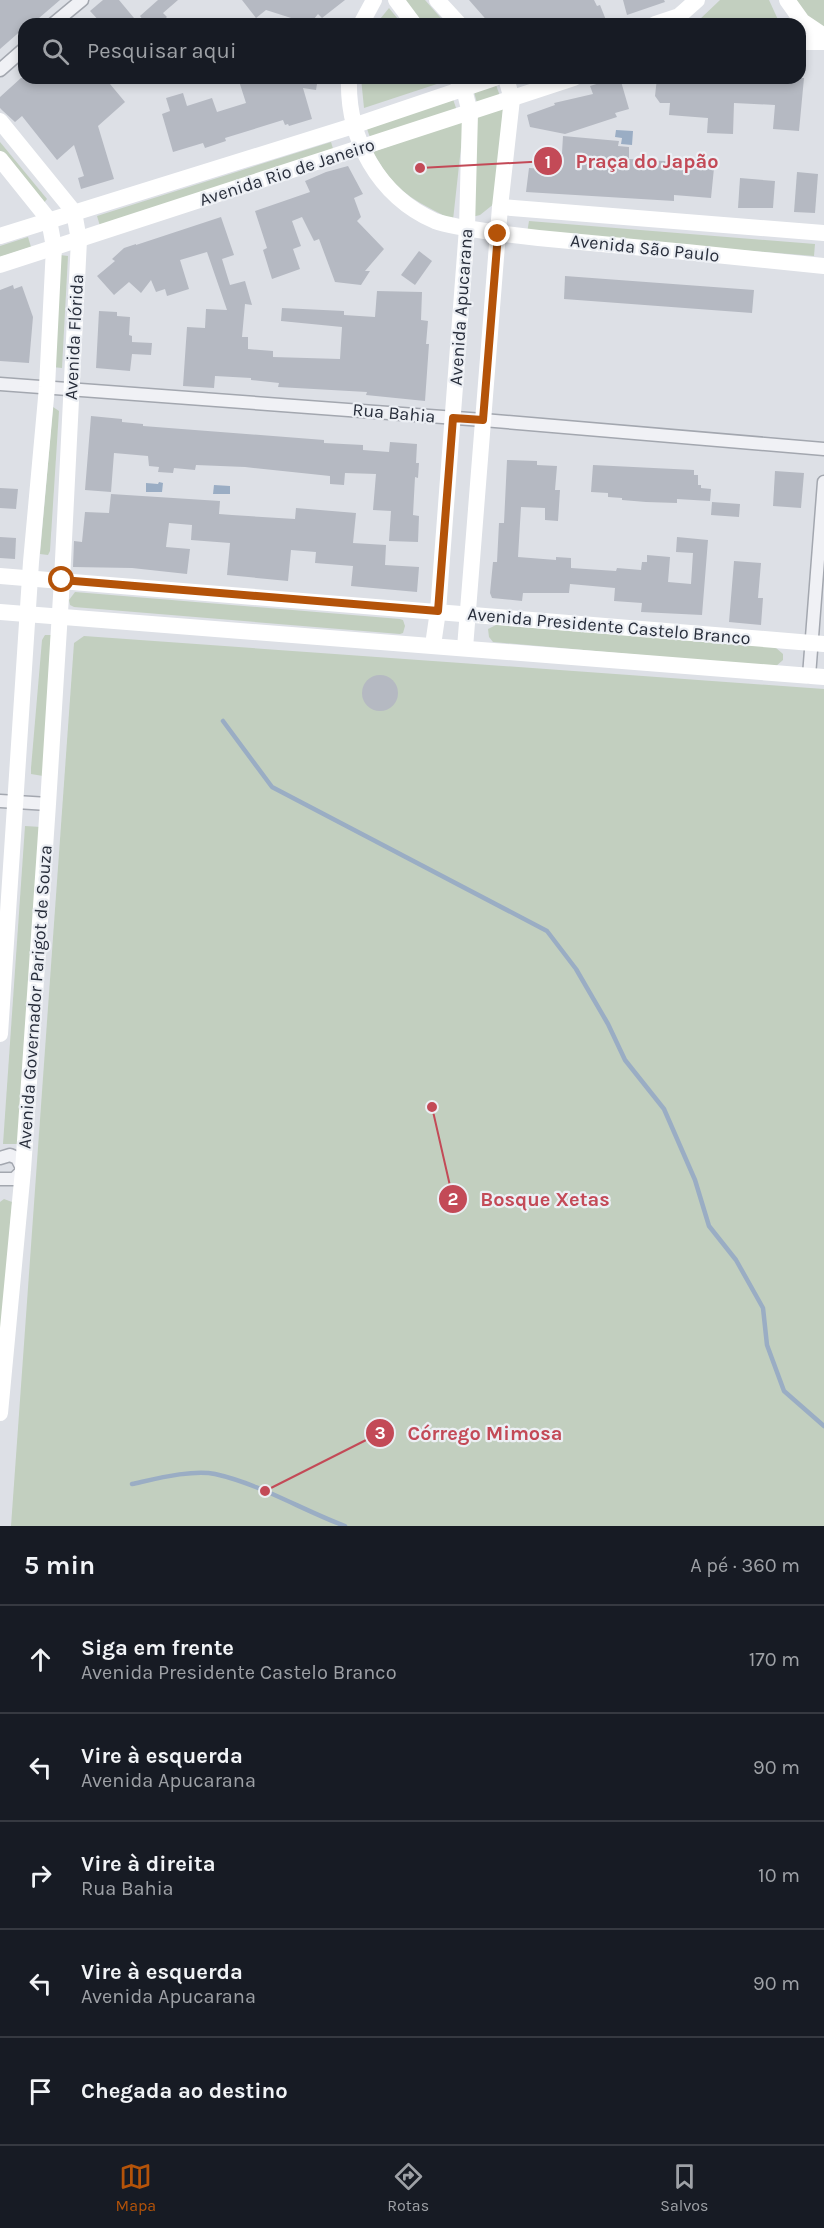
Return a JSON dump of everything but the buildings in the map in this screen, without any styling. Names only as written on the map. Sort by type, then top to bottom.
[{"type":"street","points":[[61,18],[82,0]]},
{"type":"street","points":[[364,18],[374,0]]},
{"type":"street","points":[[396,0],[410,18]]},
{"type":"street","points":[[437,0],[454,18]]},
{"type":"street","points":[[682,18],[697,0]]},
{"type":"street","points":[[787,0],[800,18]]},
{"type":"street","points":[[806,24],[824,36]]},
{"type":"street","points":[[806,42],[824,42]]},
{"type":"street","points":[[0,70],[18,54]]},
{"type":"street","name":"Avenida São Paulo","points":[[349,84],[349,107],[353,126],[361,147],[380,178],[403,201],[437,222],[498,234],[824,266]]},
{"type":"street","name":"Avenida Rio de Janeiro","points":[[0,236],[353,126],[458,84]]},
{"type":"street","name":"Avenida Apucarana","points":[[433,645],[438,611],[467,228],[470,113],[460,84]]},
{"type":"street","points":[[508,84],[512,99]]},
{"type":"street","name":"Avenida Rio de Janeiro","points":[[0,265],[556,84]]},
{"type":"street","name":"Avenida Apucarana","points":[[465,648],[470,614],[500,207],[512,99]]},
{"type":"street","name":"Avenida Flórida","points":[[0,121],[74,212],[80,240],[62,580]]},
{"type":"street","name":"Avenida Flórida","points":[[0,159],[49,220],[54,248],[47,387],[31,578]]},
{"type":"street","points":[[467,228],[490,216],[500,207]]},
{"type":"street","name":"Avenida São Paulo","points":[[500,207],[824,233]]},
{"type":"street","name":"Rua Bahia","points":[[0,384],[483,420],[824,449]]},
{"type":"street","points":[[816,676],[824,482]]},
{"type":"street","name":"Avenida Presidente Castelo Branco","points":[[0,576],[818,643]]},
{"type":"street","name":"Avenida Governador Parigot de Souza","points":[[0,1034],[8,801],[31,578]]},
{"type":"street","name":"Avenida Governador Parigot de Souza","points":[[0,1413],[23,1170],[62,580]]},
{"type":"street","name":"Avenida Presidente Castelo Branco","points":[[0,612],[816,676]]},
{"type":"street","points":[[8,801],[48,804]]},
{"type":"street","points":[[0,1158],[9,1155],[17,1158],[23,1170],[14,1179],[0,1179]]},
{"type":"green space","points":[[401,0],[425,0],[441,18],[414,18]]},
{"type":"green space","points":[[720,0],[769,0],[777,18],[701,18]]},
{"type":"green space","points":[[794,0],[824,0],[824,29],[810,20]]},
{"type":"green space","points":[[389,8],[397,18],[381,18]]},
{"type":"green space","points":[[362,84],[437,84],[364,108]]},
{"type":"green space","points":[[496,85],[500,96],[477,103],[474,92]]},
{"type":"green space","points":[[453,99],[457,111],[371,140],[367,129]]},
{"type":"green space","points":[[503,109],[495,203],[480,215],[464,219],[474,118]]},
{"type":"green space","points":[[464,120],[453,220],[406,194],[389,177],[373,152]]},
{"type":"green space","points":[[0,142],[47,199],[43,204],[0,157]]},
{"type":"green space","points":[[331,142],[334,152],[100,226],[97,216]]},
{"type":"green space","points":[[529,221],[815,244],[814,256],[527,233]]},
{"type":"green space","points":[[28,237],[31,247],[0,257],[0,246]]},
{"type":"green space","points":[[60,255],[68,256],[62,368],[52,367]]},
{"type":"green space","points":[[53,407],[59,411],[48,555],[40,554]]},
{"type":"green space","points":[[75,592],[400,619],[403,620],[405,626],[403,633],[400,634],[74,607],[70,605],[69,600]]},
{"type":"green space","points":[[496,625],[775,647],[783,654],[783,660],[775,667],[493,642],[489,637],[488,629]]},
{"type":"green space","points":[[45,635],[51,635],[43,776],[31,774],[31,768],[42,640]]},
{"type":"green space","points":[[84,636],[824,689],[824,1526],[11,1526],[74,643]]},
{"type":"green space","points":[[25,826],[41,827],[18,1144],[3,1144]]},
{"type":"green space","points":[[4,1199],[12,1202],[0,1365],[0,1202]]},
{"type":"water","points":[[616,130],[633,131],[632,145],[621,144],[622,138],[615,137]]},
{"type":"water","points":[[146,483],[158,484],[163,483],[162,492],[146,492]]},
{"type":"water","points":[[214,485],[230,486],[230,494],[213,494]]},
{"type":"waterway","points":[[223,721],[272,787],[547,931],[576,969],[608,1024],[625,1060],[664,1109],[695,1180],[709,1226],[736,1260],[763,1308],[767,1345],[784,1391],[824,1426]]},
{"type":"waterway","points":[[132,1484],[185,1474],[215,1474],[248,1484],[345,1526]]},
{"type":"place","name":"Praça do Japão","points":[[420,168]]},
{"type":"place","name":"Bosque Xetas","points":[[432,1107]]},
{"type":"place","name":"Córrego Mimosa","points":[[265,1491]]},
{"type":"route","points":[[62,580],[438,611],[453,418],[483,420],[498,234]]}]
